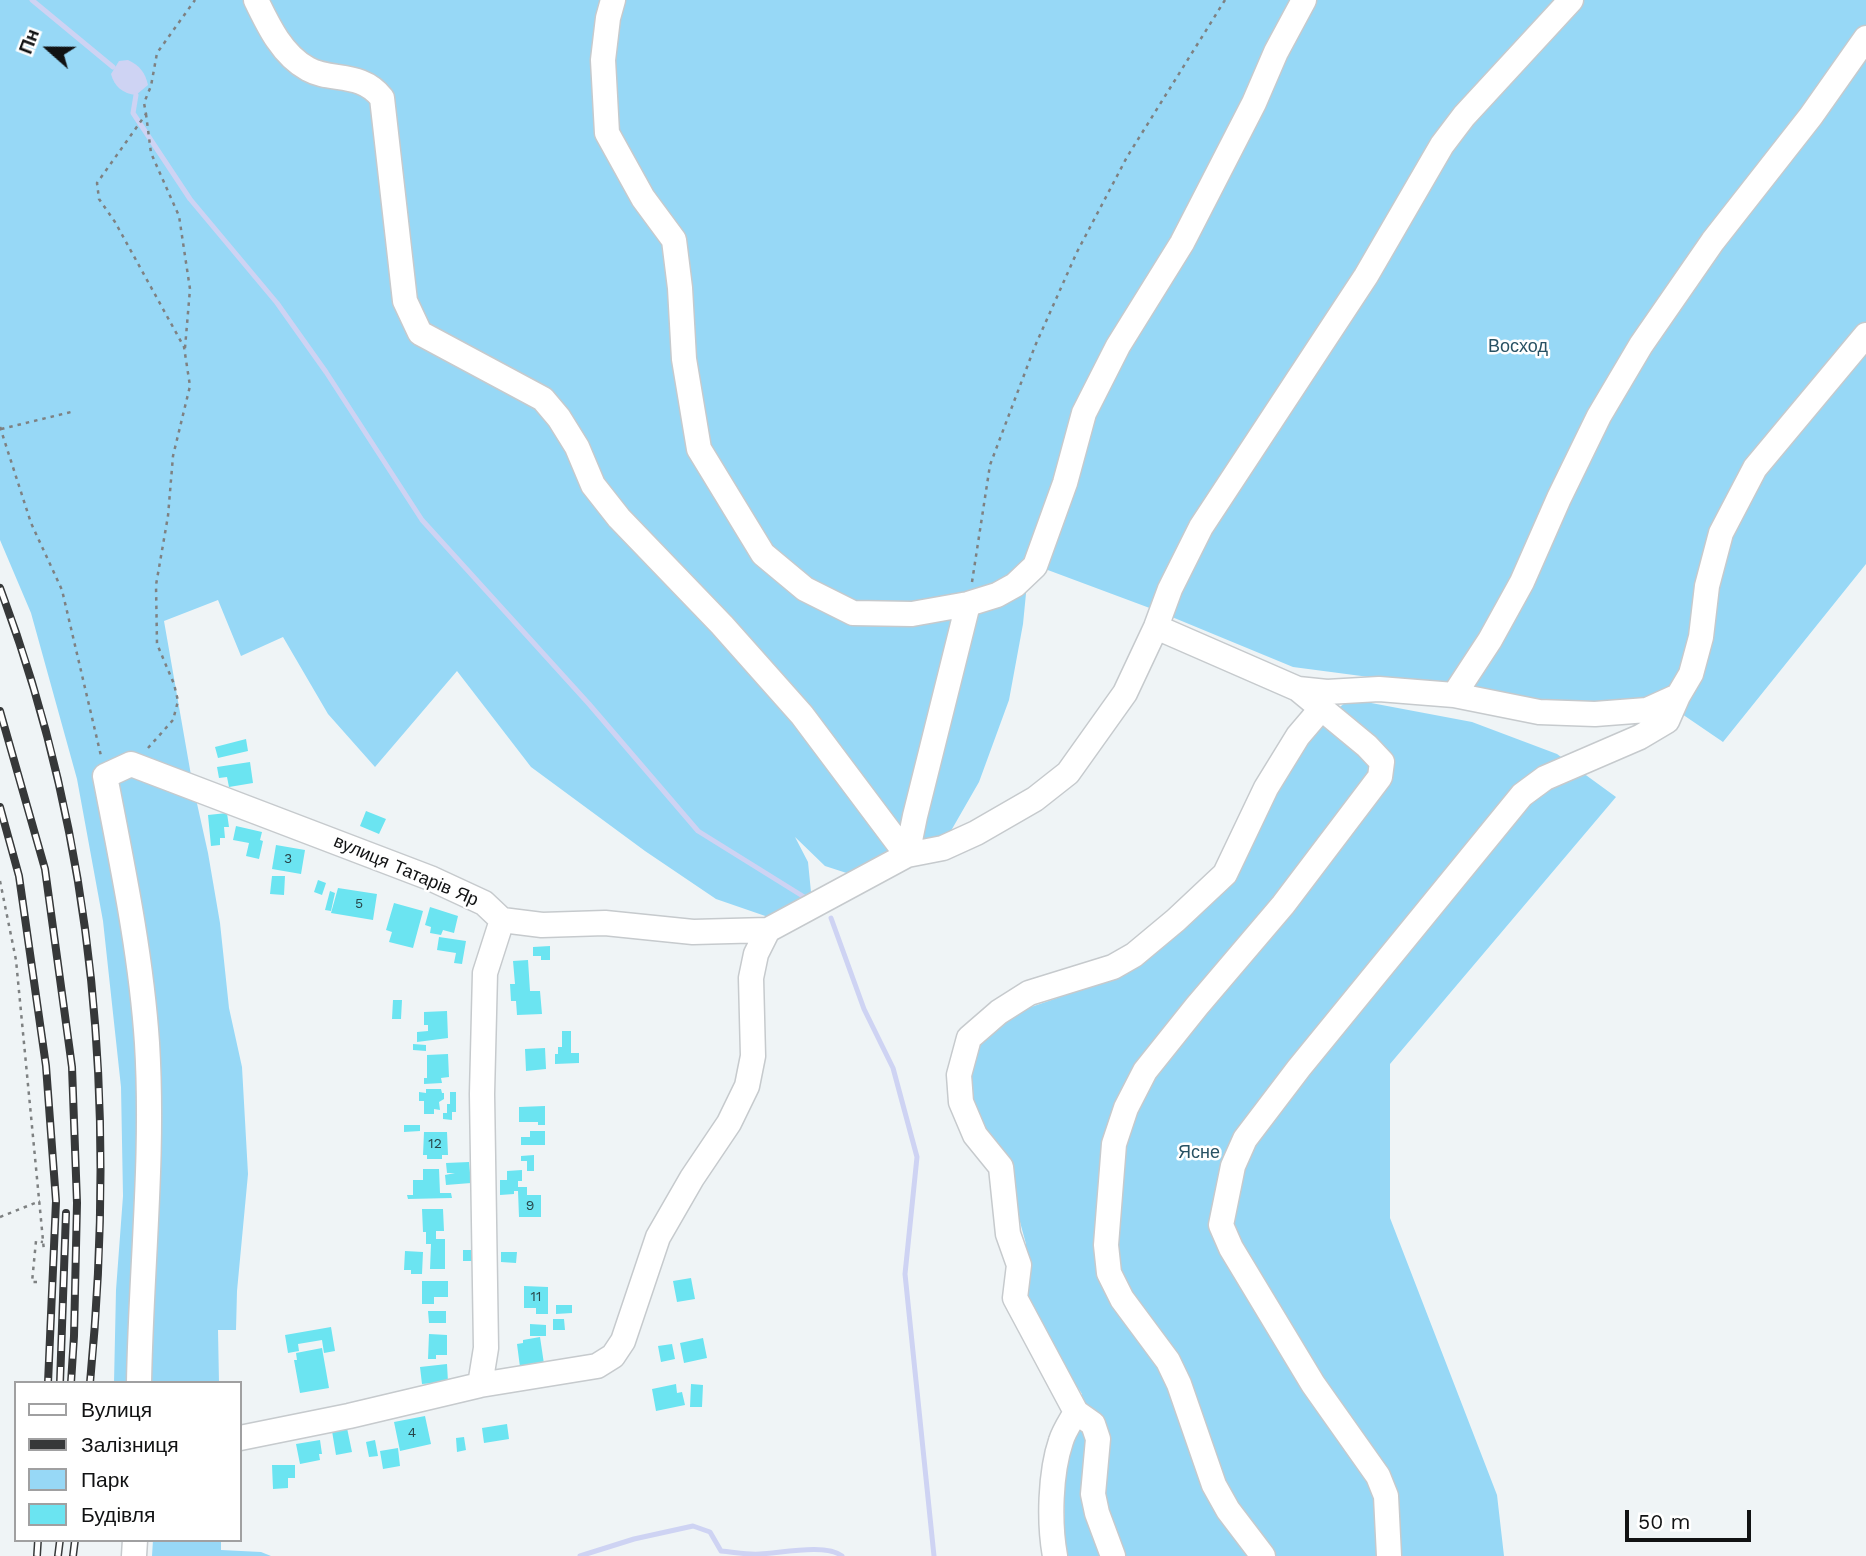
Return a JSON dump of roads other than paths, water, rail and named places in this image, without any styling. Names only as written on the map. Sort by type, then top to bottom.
[{"type":"street","points":[[256,0],[268,26],[288,53],[309,70],[348,78],[374,88],[382,98],[405,302],[420,333],[543,399],[571,437],[593,485],[619,518],[722,625],[802,715],[907,855]]},
{"type":"street","points":[[613,0],[603,60],[607,133],[643,198],[674,240],[684,359],[699,449],[763,554],[805,589],[853,613],[912,614],[968,604],[997,595],[1016,585],[1035,566],[1065,483],[1084,414],[1118,346],[1182,243],[1304,0]]},
{"type":"street","points":[[480,1385],[486,1348],[482,1094],[485,972],[502,920],[542,925],[605,923],[693,932],[768,930],[907,855],[943,848],[976,832],[1035,799],[1068,773],[1125,693],[1156,627],[1170,589],[1201,527],[1366,275],[1442,145],[1505,70],[1571,0]]},
{"type":"street","points":[[1454,695],[1490,640],[1522,582],[1599,416],[1641,345],[1713,241],[1811,116],[1866,37]]},
{"type":"street","points":[[1389,1556],[1386,1496],[1378,1476],[1312,1384],[1231,1248],[1221,1225],[1233,1166],[1245,1139],[1291,1078],[1522,795],[1545,778],[1640,737],[1667,721],[1691,674],[1701,637],[1707,586],[1721,533],[1755,468],[1866,335]]},
{"type":"street","points":[[907,855],[968,604]]},
{"type":"street","points":[[1156,627],[1298,689],[1382,762],[1380,778],[1283,905],[1145,1071],[1126,1108],[1114,1144],[1106,1245],[1109,1273],[1122,1299],[1168,1361],[1179,1384],[1214,1485],[1228,1510],[1262,1556]]},
{"type":"street","points":[[1298,689],[1326,692],[1379,689],[1454,695],[1539,712],[1595,714],[1647,710],[1678,696]]},
{"type":"street","points":[[1113,1556],[1093,1494],[1098,1439],[1093,1424],[1076,1412],[1015,1298],[1019,1265],[1008,1234],[1000,1167],[975,1135],[961,1102],[959,1075],[969,1038],[999,1012],[1029,993],[1112,967],[1134,955],[1225,874],[1266,788],[1298,736],[1321,709]]},
{"type":"street","name":"вулиця Татарів Яр","points":[[139,1381],[149,1171],[147,1045],[131,915],[105,776],[131,764],[430,878],[484,903],[502,920]]},
{"type":"street","points":[[242,1438],[480,1385],[597,1366],[613,1356],[623,1341],[658,1237],[692,1178],[729,1123],[747,1086],[753,1056],[751,978],[756,954],[768,930]]},
{"type":"street","points":[[1055,1556],[1051,1536],[1054,1470],[1061,1440],[1076,1412]]},
{"type":"waterway","points":[[32,0],[113,67]]},
{"type":"waterway","points":[[136,95],[133,113],[190,199],[277,303],[326,372],[422,520],[589,704],[698,831],[809,900]]},
{"type":"waterway","points":[[831,918],[864,1009],[893,1068],[917,1157],[905,1274],[934,1556]]},
{"type":"waterway","points":[[580,1556],[634,1539],[693,1526],[710,1532],[721,1551],[755,1554],[815,1549],[835,1552],[842,1556]]},
{"type":"railway","points":[[0,588],[33,685],[59,783],[78,881],[91,980],[99,1080],[101,1180],[98,1281],[90,1381]]},
{"type":"railway","points":[[0,711],[45,869],[72,1067],[77,1203],[71,1381]]},
{"type":"railway","points":[[0,807],[19,876],[46,1066],[56,1201],[48,1381]]},
{"type":"railway","points":[[60,1381],[66,1213]]},
{"type":"railway","points":[[37,1556],[38,1542]]},
{"type":"railway","points":[[58,1556],[60,1542]]},
{"type":"railway","points":[[73,1556],[75,1542]]},
{"type":"park label","name":"Восход","points":[[1518,347]]},
{"type":"park label","name":"Ясне","points":[[1199,1153]]}]
